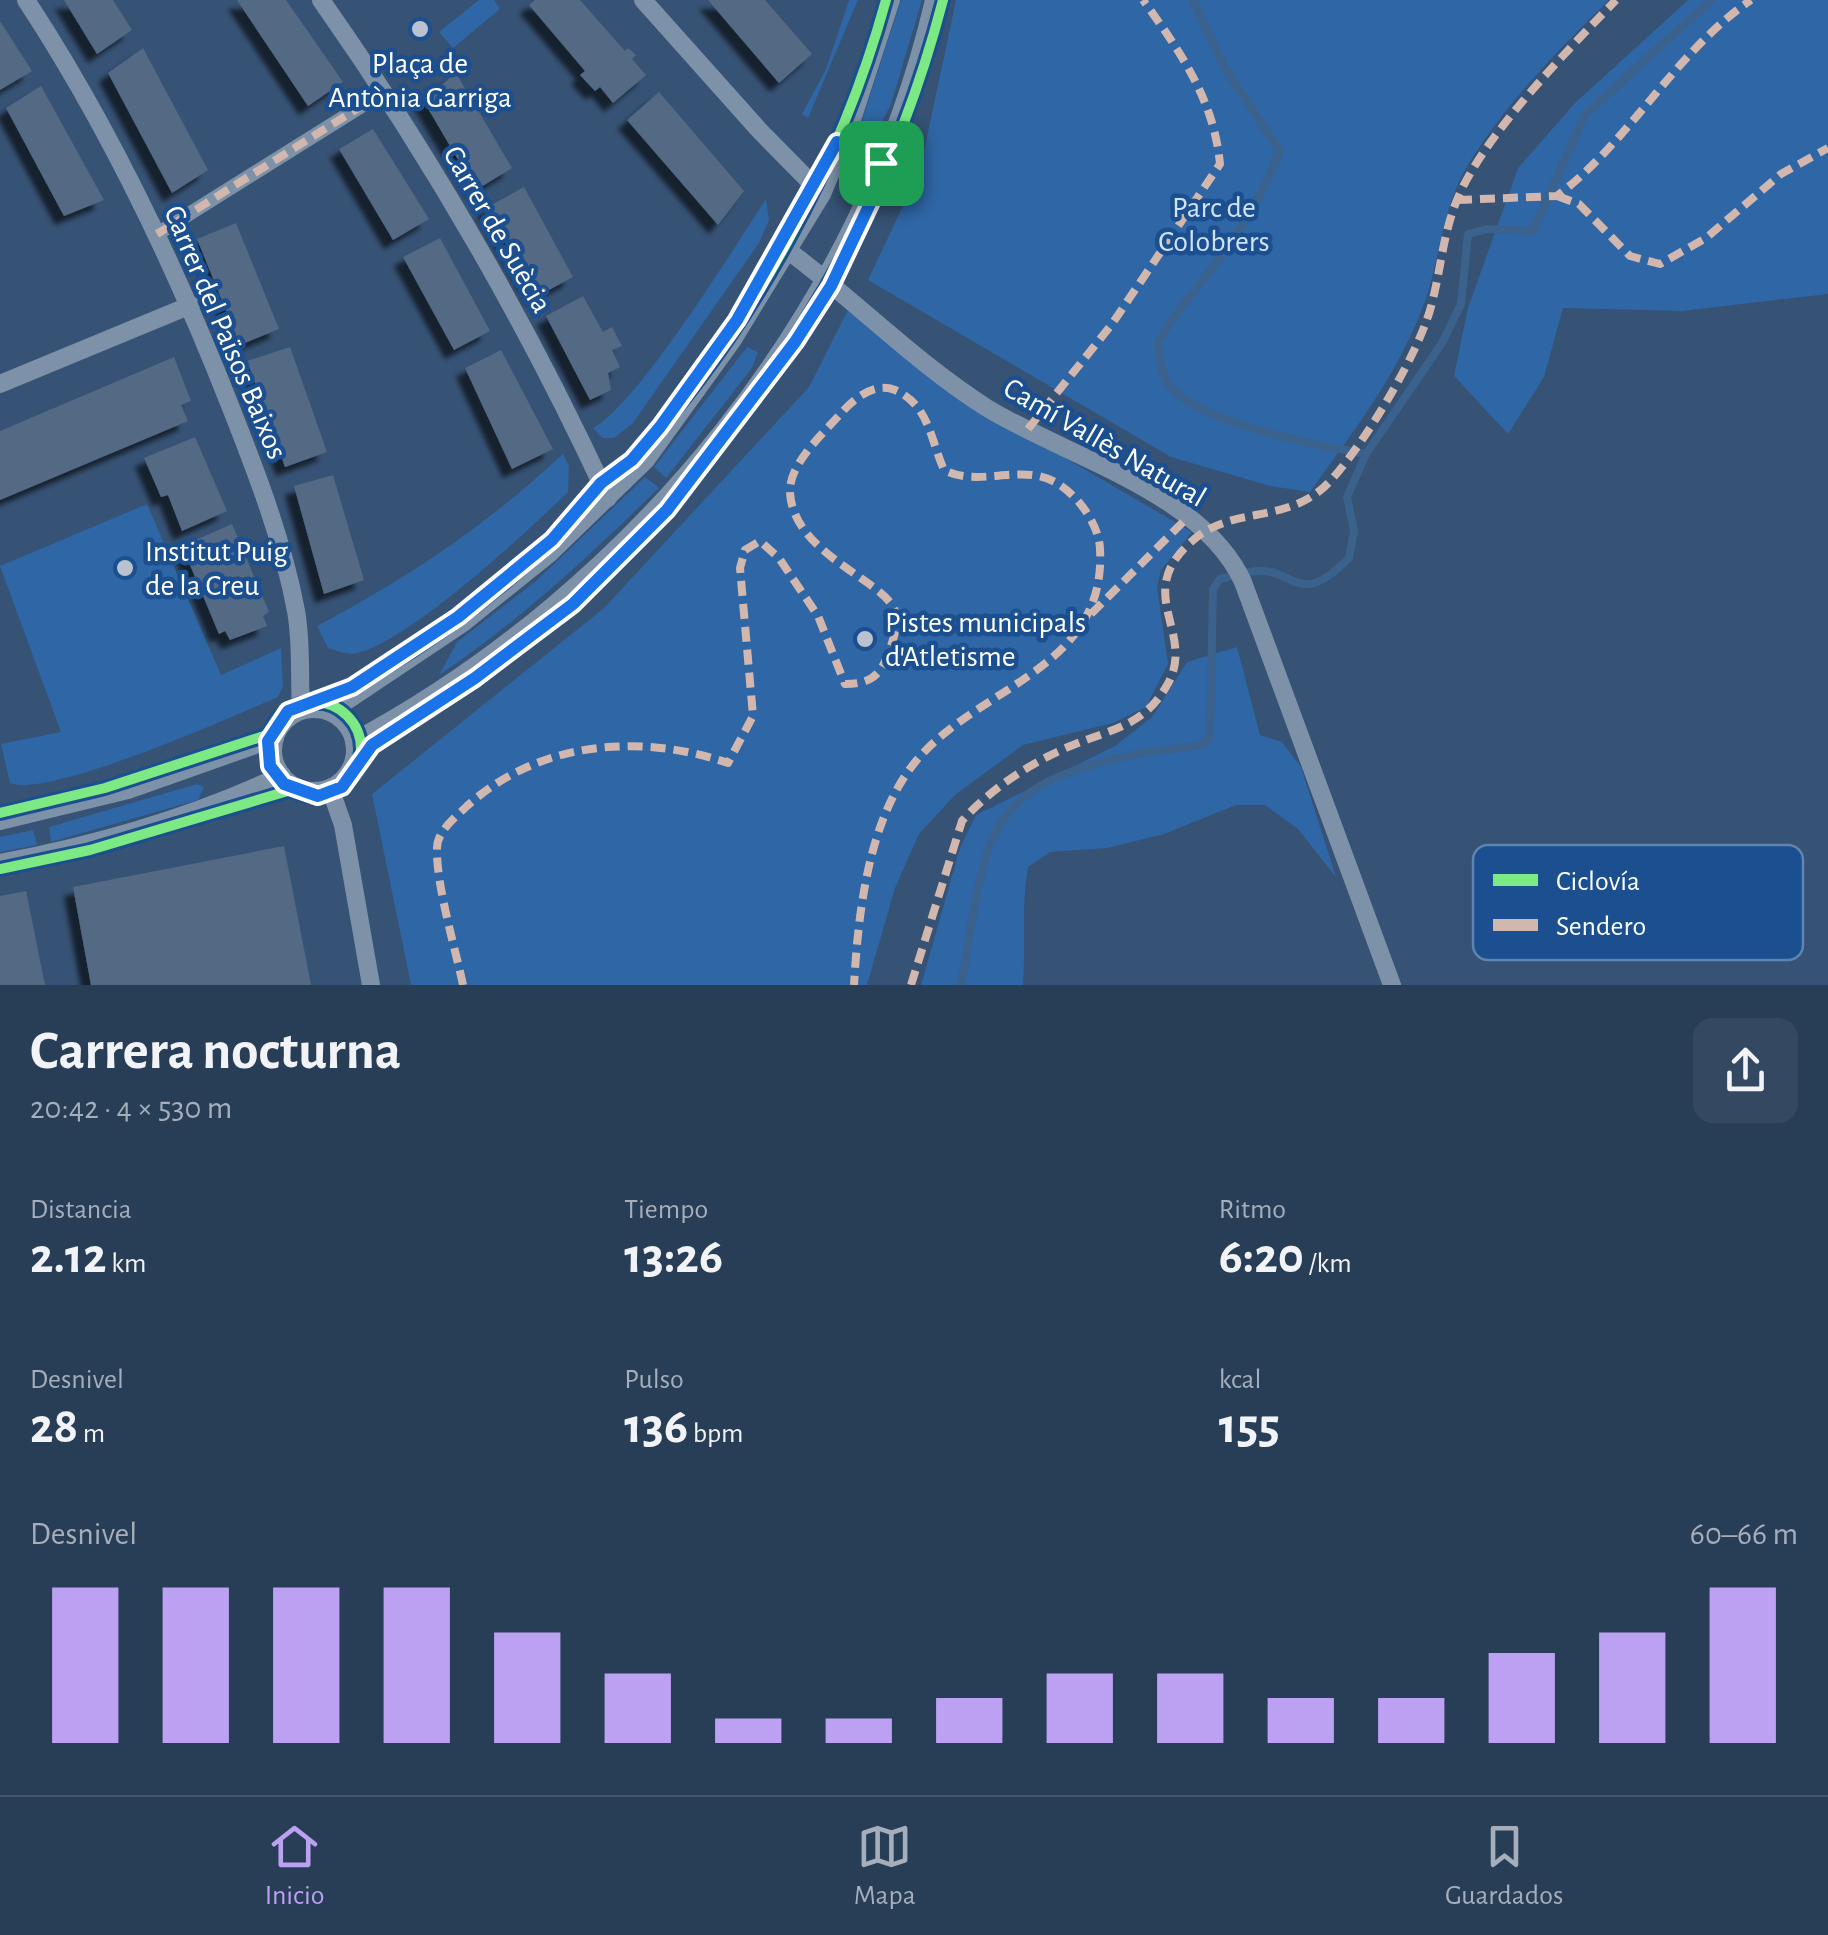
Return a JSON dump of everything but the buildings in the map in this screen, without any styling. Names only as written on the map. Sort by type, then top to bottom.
[{"type":"street","name":"Carrer del Països Baixos","points":[[26,0],[82,86],[191,305],[267,501],[297,614],[302,710]]},
{"type":"street","name":"Carrer de Suècia","points":[[322,0],[480,248],[544,365],[608,498]]},
{"type":"street","points":[[643,0],[758,130],[822,194]]},
{"type":"street","points":[[330,712],[463,623],[549,554],[608,498],[668,430],[732,340],[785,248],[822,194],[848,132],[891,0]]},
{"type":"street","points":[[354,741],[483,662],[582,582],[674,491],[747,396],[824,280],[884,156],[934,0]]},
{"type":"street","points":[[158,234],[384,92]]},
{"type":"street","name":"Camí Vallès Natural","points":[[785,248],[917,359],[989,409],[1116,474],[1223,545],[1242,582],[1392,985]]},
{"type":"street","points":[[0,384],[191,305]]},
{"type":"street","points":[[0,821],[128,790],[274,738],[290,716],[302,710],[330,712],[350,728],[353,764],[330,788],[304,790],[282,775],[275,764],[274,738]]},
{"type":"street","points":[[0,864],[70,850],[193,811],[282,775]]},
{"type":"street","points":[[330,788],[343,824],[371,985]]},
{"type":"green space","points":[[479,0],[494,0],[500,9],[453,48],[439,32]]},
{"type":"green space","points":[[849,0],[858,0],[808,118],[802,114],[826,69]]},
{"type":"green space","points":[[901,0],[922,0],[891,104],[872,142],[857,136]]},
{"type":"green space","name":"Parc de Colobrers","points":[[956,0],[1609,0],[1513,102],[1465,170],[1446,218],[1425,301],[1403,352],[1310,492],[1270,486],[1171,457],[868,280],[920,170]]},
{"type":"green space","points":[[1688,0],[1828,0],[1828,294],[1682,311],[1563,308],[1544,377],[1508,434],[1454,376],[1468,308],[1518,168],[1575,103]]},
{"type":"green space","points":[[766,199],[769,220],[759,243],[633,423],[614,438],[602,438],[593,428],[612,413],[659,358]]},
{"type":"green space","name":"Pistes municipals d'Atletisme","points":[[851,304],[942,386],[1192,532],[1161,570],[1157,587],[1168,664],[1146,707],[1113,723],[1023,745],[955,795],[919,834],[895,888],[867,985],[411,985],[372,794],[604,608],[809,387]]},
{"type":"green space","points":[[747,347],[758,352],[752,368],[666,478],[654,467]]},
{"type":"green space","points":[[563,454],[569,466],[568,492],[468,583],[381,644],[358,653],[328,648],[317,626],[446,549]]},
{"type":"green space","points":[[645,477],[659,488],[526,610],[439,675],[457,642],[536,581]]},
{"type":"green space","points":[[147,504],[221,675],[281,648],[283,687],[278,697],[100,768],[31,785],[10,783],[1,744],[61,732],[0,566]]},
{"type":"green space","points":[[1237,647],[1260,735],[1282,742],[1301,767],[1336,877],[1298,829],[1265,805],[1236,805],[1164,834],[1107,848],[1050,852],[1028,867],[1023,985],[921,985],[960,848],[976,815],[1115,746],[1152,717],[1187,662]]},
{"type":"green space","points":[[197,784],[204,787],[198,800],[51,842],[49,827]]},
{"type":"green space","points":[[33,830],[37,845],[0,852],[0,837]]},
{"type":"waterway","points":[[1193,0],[1225,68],[1280,151],[1242,226],[1158,343],[1165,378],[1181,396],[1229,420],[1289,438],[1366,454]]},
{"type":"waterway","points":[[1248,572],[1264,571],[1306,584],[1331,574],[1349,558],[1354,531],[1347,497],[1366,454],[1442,343],[1461,304],[1468,234],[1487,229],[1533,231],[1585,115],[1711,0]]},
{"type":"waterway","points":[[961,985],[986,855],[999,826],[1019,801],[1048,782],[1088,766],[1204,744],[1210,735],[1213,589],[1220,579],[1232,576]]},
{"type":"marked path","points":[[1028,429],[1112,324],[1220,164],[1203,97],[1182,57],[1143,0]]},
{"type":"marked path","points":[[911,985],[962,821],[999,787],[1028,768],[1126,725],[1157,700],[1174,668],[1166,580],[1174,561],[1191,542],[1225,522],[1298,504],[1316,494],[1346,463],[1390,395],[1426,323],[1452,213],[1469,175],[1528,95],[1616,0]]},
{"type":"marked path","points":[[1457,200],[1557,196],[1608,149],[1699,45],[1751,0]]},
{"type":"marked path","points":[[157,234],[384,92]]},
{"type":"marked path","points":[[1557,196],[1579,204],[1630,256],[1660,264],[1706,238],[1781,174],[1828,148]]},
{"type":"marked path","points":[[463,985],[443,898],[437,848],[444,830],[467,806],[495,784],[526,768],[592,749],[660,748],[728,763],[753,716],[740,568],[745,550],[760,541],[779,558],[818,616],[845,684],[865,681],[879,671],[894,638],[896,615],[878,591],[824,551],[808,534],[796,515],[790,493],[801,460],[843,411],[866,393],[888,388],[906,396],[922,413],[944,470],[971,477],[1027,475],[1055,482],[1085,511],[1096,530],[1100,549],[1096,592],[1081,625],[1057,653],[932,744],[893,796],[867,875],[854,985]]},
{"type":"marked path","points":[[1091,614],[1187,518]]},
{"type":"cycle path","points":[[320,703],[414,650],[502,585],[561,531],[600,485],[635,456],[677,407],[754,300],[787,242],[844,123],[886,0]]},
{"type":"cycle path","points":[[361,756],[396,727],[503,658],[589,590],[642,538],[747,409],[819,300],[878,187],[924,65],[943,0]]},
{"type":"cycle path","points":[[314,702],[332,706],[347,716],[357,731],[361,749],[357,767],[347,782],[332,792],[314,796],[296,792],[281,782],[271,767],[267,749],[271,731],[281,716],[296,706],[314,702]]},
{"type":"cycle path","points":[[0,813],[105,788],[270,734]]},
{"type":"cycle path","points":[[0,869],[90,850],[291,790]]},
{"type":"place","name":"Plaça de Antònia Garriga","points":[[420,29]]},
{"type":"place","name":"Institut Puig de la Creu","points":[[125,568]]},
{"type":"place","name":"Pistes municipals d'Atletisme","points":[[865,639]]},
{"type":"route","points":[[837,142],[881,163],[888,166],[831,286],[764,390],[667,510],[621,558],[573,604],[475,678],[372,745],[342,787],[318,796],[304,795],[277,778],[270,766],[268,741],[277,721],[288,711],[352,687],[458,617],[552,540],[601,483],[632,460],[688,392],[737,320],[778,254],[837,142]]}]
